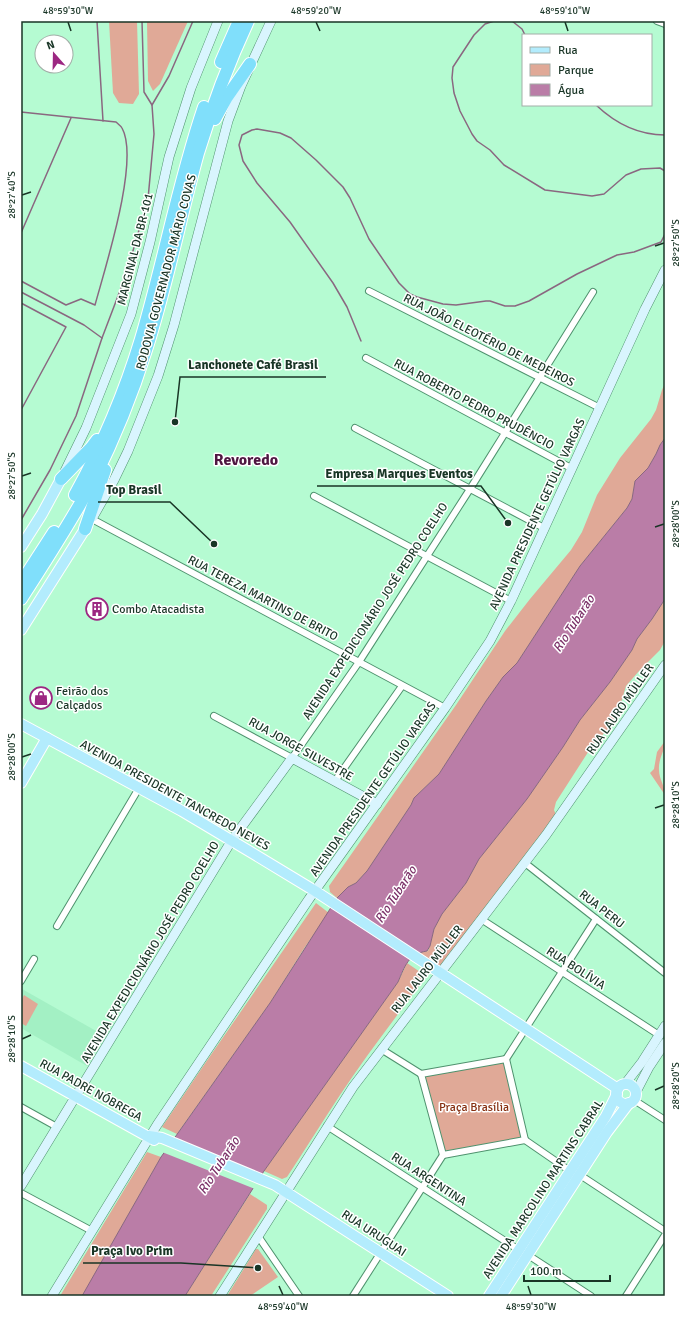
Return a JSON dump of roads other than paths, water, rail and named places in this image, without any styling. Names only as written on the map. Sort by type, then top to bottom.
[{"type":"highway","name":"RODOVIA GOVERNADOR MÁRIO COVAS","points":[[21,599],[65,530],[93,480],[115,433],[130,371],[144,327],[198,124],[219,67],[239,21]]},
{"type":"highway","name":"RODOVIA GOVERNADOR MÁRIO COVAS","points":[[21,583],[71,503],[124,400],[152,331],[209,117],[248,21]]},
{"type":"highway","points":[[198,154],[220,109],[250,64]]},
{"type":"highway","points":[[62,479],[91,448],[124,400]]},
{"type":"highway","points":[[88,524],[124,400]]},
{"type":"main road","name":"MARGINAL DA BR-101","points":[[62,479],[86,428],[131,314],[150,242],[169,157],[191,88],[218,21]]},
{"type":"main road","points":[[21,630],[88,524],[114,480],[128,451],[158,376],[174,325],[226,126],[250,64],[271,21]]},
{"type":"main road","name":"AVENIDA PRESIDENTE GETÚLIO VARGAS","points":[[52,1296],[149,1136],[318,894],[377,804],[490,641],[511,601],[648,302],[665,270]]},
{"type":"main road","points":[[21,547],[62,479]]},
{"type":"main road","name":"RUA LAURO MÜLLER","points":[[220,1296],[353,1087],[525,863],[577,792],[665,665]]},
{"type":"main road","name":"AVENIDA PRESIDENTE TANCREDO NEVES","points":[[21,724],[140,788],[232,840],[620,1089]]},
{"type":"main road","points":[[21,783],[47,738]]},
{"type":"main road","name":"RUA JORGE SILVESTRE","points":[[292,758],[377,804]]},
{"type":"main road","name":"AVENIDA EXPEDICIONÁRIO JOSÉ PEDRO COELHO","points":[[21,1186],[232,840],[292,758]]},
{"type":"main road","name":"AVENIDA MARCOLINO MARTINS CABRAL","points":[[575,1173],[633,1098],[662,1039],[665,1026]]},
{"type":"main road","name":"AVENIDA MARCOLINO MARTINS CABRAL","points":[[502,1296],[524,1253],[575,1173],[620,1089],[662,1039]]},
{"type":"main road","name":"RUA PADRE NÓBREGA","points":[[21,1066],[149,1136],[161,1141]]},
{"type":"main road","points":[[631,1085],[633,1098],[620,1102],[620,1089],[631,1085]]},
{"type":"main road","name":"RUA URUGUAI","points":[[161,1141],[286,1192],[448,1296]]},
{"type":"main road","name":"AVENIDA MARCOLINO MARTINS CABRAL","points":[[489,1296],[524,1253]]},
{"type":"street","points":[[657,21],[665,24]]},
{"type":"street","name":"RUA JOÃO ELEOTÉRIO DE MEDEIROS","points":[[369,291],[600,408]]},
{"type":"street","name":"AVENIDA EXPEDICIONÁRIO JOSÉ PEDRO COELHO","points":[[292,758],[359,662],[428,556],[593,292]]},
{"type":"street","name":"RUA ROBERTO PEDRO PRUDÊNCIO","points":[[366,358],[571,468]]},
{"type":"street","points":[[355,428],[544,528]]},
{"type":"street","points":[[314,496],[511,601]]},
{"type":"street","name":"RUA TEREZA MARTINS DE BRITO","points":[[88,524],[359,662],[445,708]]},
{"type":"street","points":[[335,782],[402,686]]},
{"type":"street","name":"RUA JORGE SILVESTRE","points":[[214,716],[292,758]]},
{"type":"street","points":[[57,926],[140,788]]},
{"type":"street","name":"RUA PERU","points":[[525,863],[665,973]]},
{"type":"street","name":"RUA BOLÍVIA","points":[[481,919],[662,1039]]},
{"type":"street","points":[[596,919],[506,1059],[525,1140],[665,1231]]},
{"type":"street","points":[[21,981],[34,959]]},
{"type":"street","points":[[381,1049],[421,1074],[506,1059]]},
{"type":"street","points":[[353,1296],[443,1155],[421,1074]]},
{"type":"street","points":[[633,1098],[665,1120]]},
{"type":"street","points":[[21,1107],[57,1127]]},
{"type":"street","name":"RUA ARGENTINA","points":[[327,1126],[591,1296]]},
{"type":"street","points":[[443,1155],[525,1140]]},
{"type":"street","points":[[21,1193],[92,1231]]},
{"type":"street","points":[[626,1296],[665,1235]]},
{"type":"street","points":[[258,1236],[299,1296]]},
{"type":"water","name":"Rio Tubarão","points":[[665,438],[665,599],[637,639],[632,650],[610,682],[580,720],[527,799],[479,859],[466,883],[442,914],[434,929],[430,946],[427,951],[415,955],[408,962],[398,982],[264,1171],[185,1296],[82,1296],[161,1157],[270,1003],[337,898],[348,887],[356,883],[367,871],[411,805],[414,798],[439,774],[486,701],[503,677],[517,663],[580,566],[627,508],[632,499],[635,481],[648,468]]},
{"type":"waterway","points":[[97,21],[103,121]]},
{"type":"waterway","points":[[142,21],[144,92],[152,105]]},
{"type":"waterway","points":[[21,520],[50,470],[76,416],[102,338],[126,275],[148,199],[154,134],[152,105],[169,76],[193,21]]},
{"type":"waterway","points":[[494,21],[485,24],[474,35],[453,67],[452,78],[454,93],[460,111],[472,134],[477,141],[490,150],[504,165],[545,190],[592,196],[604,194],[626,175],[641,169],[660,168],[665,171]]},
{"type":"waterway","points":[[512,21],[522,29],[524,34]]},
{"type":"waterway","points":[[597,106],[611,117],[628,127],[646,133],[665,135]]},
{"type":"waterway","points":[[21,112],[116,122],[122,128],[126,143],[127,164],[119,215],[95,305],[81,299],[66,305],[21,281]]},
{"type":"waterway","points":[[21,233],[71,118]]},
{"type":"waterway","points":[[361,341],[347,307],[333,283],[290,222],[257,183],[243,161],[239,145],[242,135],[257,129],[280,133],[291,138],[343,187],[350,198],[369,239],[399,283],[410,294],[443,304],[456,305],[490,301],[505,306],[515,306],[529,301],[577,274],[617,255],[634,252],[661,242],[665,234]]},
{"type":"waterway","points":[[21,292],[84,325],[102,338]]},
{"type":"waterway","points":[[21,303],[66,327],[21,410]]},
{"type":"place","name":"Lanchonete Café Brasil","points":[[175,422]]},
{"type":"place","name":"Empresa Marques Eventos","points":[[508,523]]},
{"type":"place","name":"Top Brasil","points":[[214,544]]},
{"type":"place","name":"Combo Atacadista","points":[[97,609]]},
{"type":"place","name":"Feirão dos Calçados","points":[[41,698]]},
{"type":"place","name":"Praça Ivo Prim","points":[[258,1268]]},
{"type":"district","name":"Revoredo","points":[[246,459]]},
{"type":"park label","name":"Praça Brasília","points":[[474,1107]]}]
